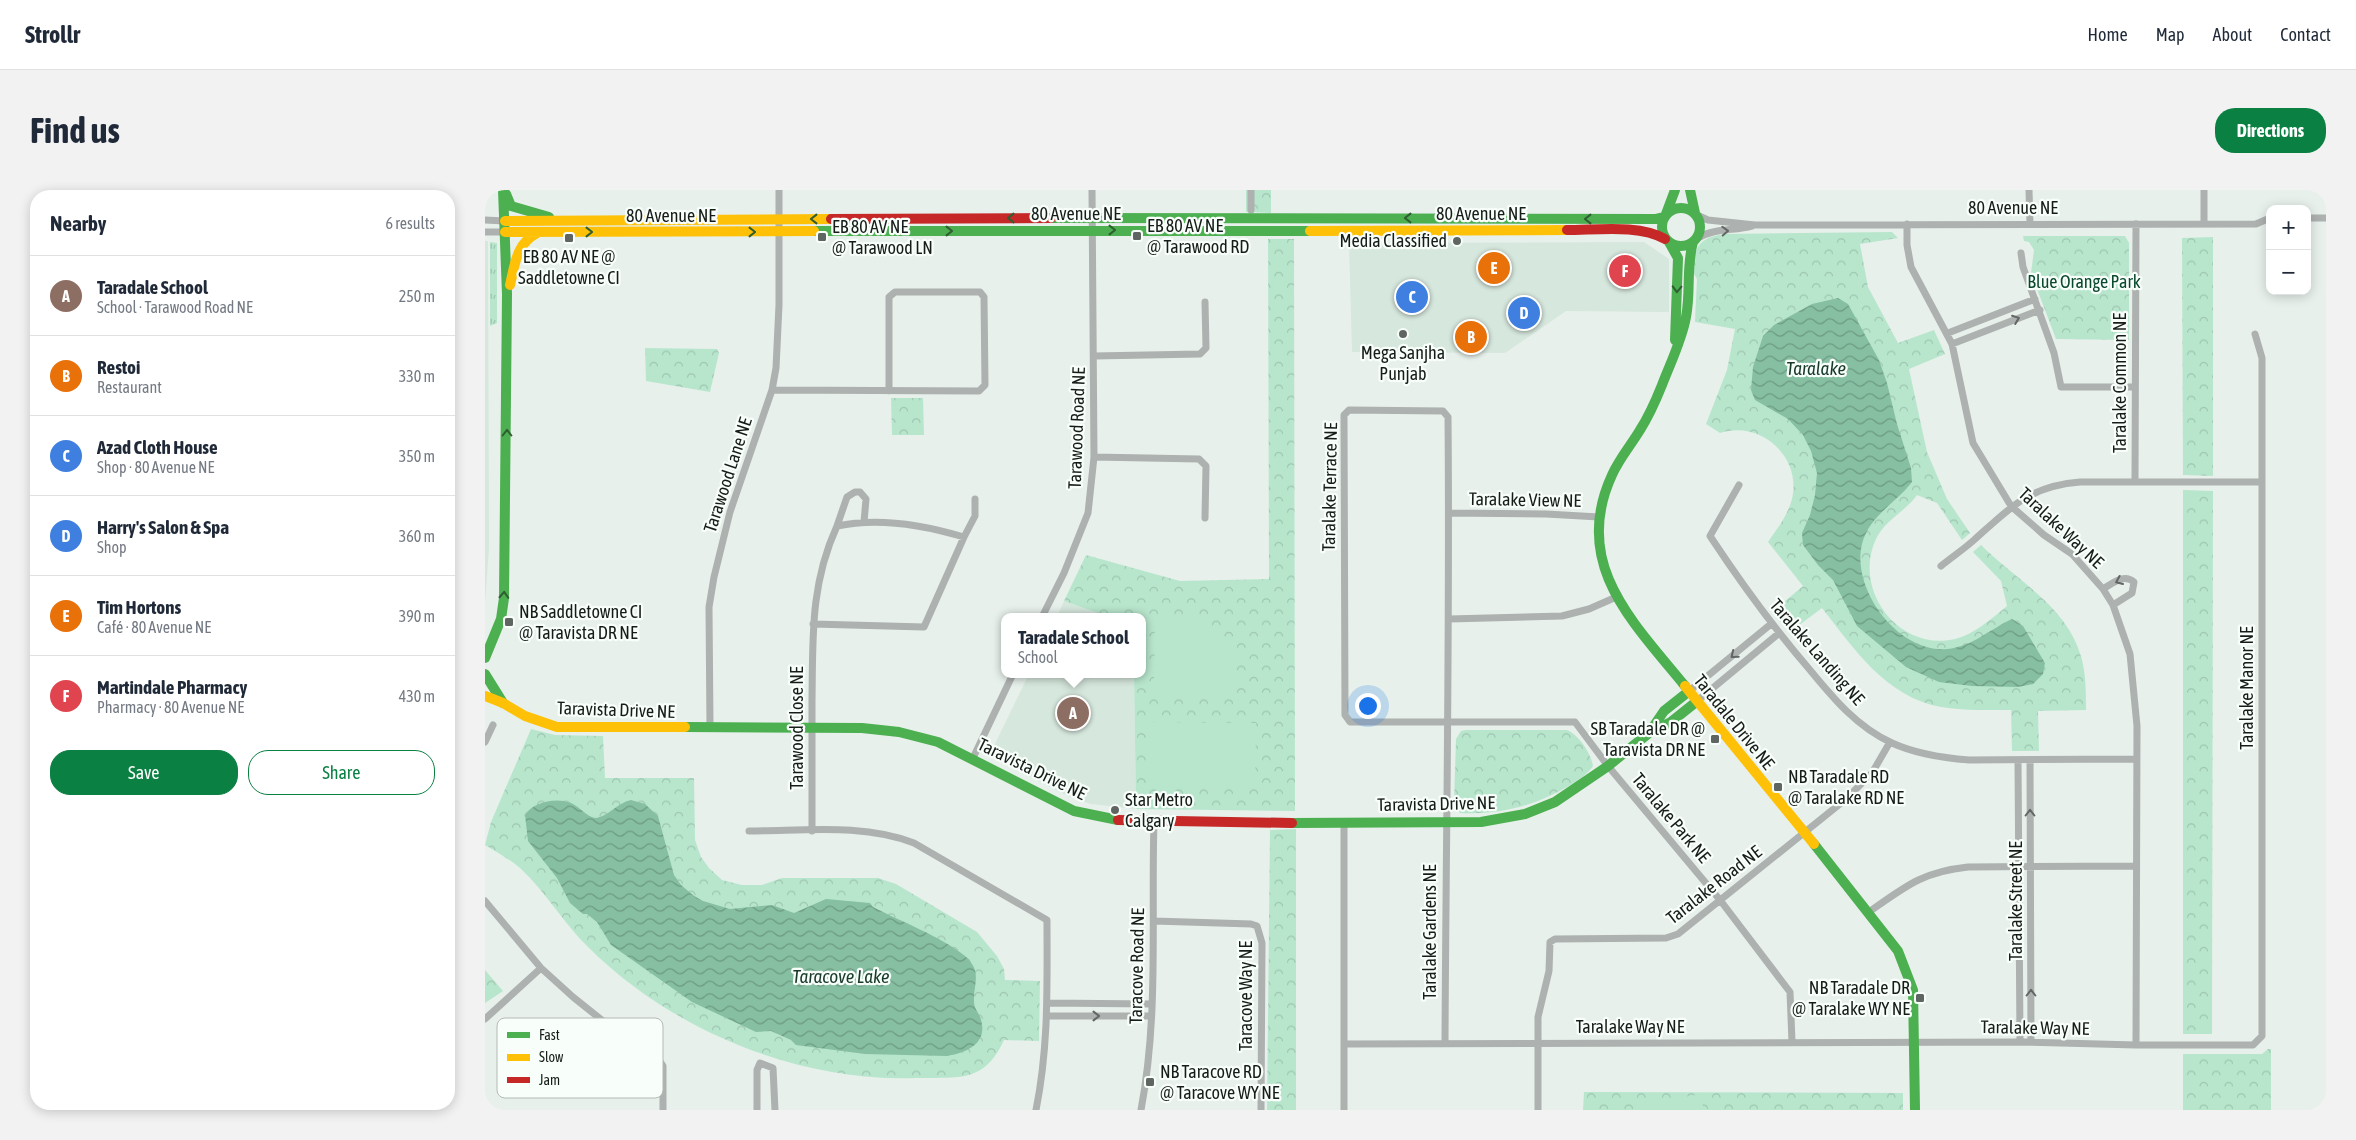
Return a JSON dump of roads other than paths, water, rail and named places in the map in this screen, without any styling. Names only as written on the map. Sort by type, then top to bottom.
[{"type":"street","points":[[503,190],[511,206],[533,214],[567,220]]},
{"type":"street","points":[[485,658],[501,619],[504,598],[507,294],[503,190]]},
{"type":"street","name":"Tarawood Lane NE","points":[[710,728],[709,607],[714,576],[729,512],[772,390],[779,340],[779,190]]},
{"type":"street","name":"Tarawood Road NE","points":[[1044,613],[1064,573],[1087,513],[1095,457],[1092,190]]},
{"type":"street","points":[[1251,190],[1251,210]]},
{"type":"street","points":[[1675,190],[1661,228],[1667,240],[1675,246],[1684,246],[1695,241],[1701,230],[1701,223],[1696,214],[1690,190]]},
{"type":"street","points":[[2029,190],[2030,224]]},
{"type":"street","points":[[2204,190],[2204,224]]},
{"type":"street","points":[[1665,215],[1677,208],[1684,208],[1696,214]]},
{"type":"street","name":"80 Avenue NE","points":[[1696,214],[1708,220],[1755,225],[2256,224],[2266,220]]},
{"type":"street","name":"80 Avenue NE","points":[[485,220],[545,222],[567,220],[1092,218],[1656,219],[1665,215]]},
{"type":"street","points":[[2311,218],[2326,218]]},
{"type":"street","name":"Taralake Way NE","points":[[1907,224],[1907,245],[1911,267],[1948,333],[1952,344],[1973,443],[2011,506],[2044,535],[2072,554],[2103,589],[2113,605],[2130,654],[2136,706],[2137,759],[2136,1045]]},
{"type":"street","name":"Taralake Common NE","points":[[2135,482],[2136,224]]},
{"type":"street","name":"80 Avenue NE","points":[[1695,241],[1707,232],[1738,230],[1755,225]]},
{"type":"street","name":"80 Avenue NE","points":[[485,232],[1641,230],[1657,234],[1667,240]]},
{"type":"street","points":[[507,294],[521,244],[528,237],[541,232]]},
{"type":"street","name":"Taradale Drive NE","points":[[1667,240],[1678,258],[1675,346]]},
{"type":"street","name":"Taradale Drive NE","points":[[1695,241],[1689,258],[1684,326],[1646,420],[1612,475],[1599,517],[1603,560],[1614,598],[1696,702],[1869,912],[1898,952],[1907,970],[1913,990],[1915,1110]]},
{"type":"street","points":[[2021,253],[2023,267],[2054,353],[2061,387],[2135,387]]},
{"type":"street","points":[[772,390],[889,391],[979,391],[985,386],[984,296],[980,292],[895,292],[889,297],[889,391]]},
{"type":"street","points":[[1948,333],[2035,299]]},
{"type":"street","points":[[1095,356],[1200,354],[1206,348],[1205,302]]},
{"type":"street","points":[[1952,344],[2040,310]]},
{"type":"street","name":"Taralake Manor NE","points":[[2255,334],[2262,358],[2263,1036],[2257,1041]]},
{"type":"street","name":"Taralake Terrace NE","points":[[1446,821],[1449,723],[1448,417],[1443,411],[1349,410],[1345,415],[1345,715],[1350,722],[1449,723]]},
{"type":"street","points":[[1095,457],[1199,459],[1205,466],[1205,518]]},
{"type":"street","points":[[1941,566],[1973,541],[2011,506],[2052,485],[2080,482],[2262,482]]},
{"type":"street","name":"Taralake Landing NE","points":[[1739,485],[1710,536],[1771,624],[1837,702],[1854,718],[1890,742],[1928,755],[1948,758],[2019,760],[2137,759]]},
{"type":"street","name":"Tarawood Close NE","points":[[812,831],[813,624],[815,599],[823,559],[847,497],[855,492],[860,492],[866,499],[864,522]]},
{"type":"street","points":[[813,624],[923,627],[975,516],[975,499]]},
{"type":"street","name":"Taralake View NE","points":[[1449,513],[1573,514],[1599,517]]},
{"type":"street","points":[[837,526],[864,522],[913,525],[964,537]]},
{"type":"street","points":[[2103,589],[2123,578],[2134,582],[2132,593],[2113,605]]},
{"type":"street","points":[[1449,619],[1550,618],[1589,610],[1614,598]]},
{"type":"street","points":[[1688,692],[1771,624]]},
{"type":"street","points":[[1696,702],[1779,634]]},
{"type":"street","points":[[485,674],[503,703]]},
{"type":"street","points":[[973,758],[1011,678]]},
{"type":"street","name":"Taravista Drive NE","points":[[1649,733],[1664,712],[1688,692]]},
{"type":"street","name":"Taravista Drive NE","points":[[485,696],[503,703],[525,716],[557,727],[863,728],[899,732],[938,742],[973,758],[1074,811],[1113,820],[1154,822],[1481,822],[1525,814],[1555,802],[1608,766],[1649,733],[1671,722],[1696,702]]},
{"type":"street","name":"Taralake Park NE","points":[[1449,723],[1575,722],[1608,766],[1720,900],[1791,992],[1792,1042]]},
{"type":"street","points":[[485,742],[493,725]]},
{"type":"street","name":"Taralake Road NE","points":[[1539,1043],[1538,1017],[1549,971],[1550,942],[1555,939],[1673,937],[1805,834],[1846,799],[1872,773],[1890,742]]},
{"type":"street","name":"Taralake Street NE","points":[[2019,760],[2020,1042]]},
{"type":"street","name":"Taralake Street NE","points":[[2030,760],[2031,1042]]},
{"type":"street","name":"Taralake Gardens NE","points":[[1445,1043],[1446,821]]},
{"type":"street","name":"Taracove Road NE","points":[[1141,1110],[1147,1078],[1151,1016],[1154,921],[1154,822]]},
{"type":"street","points":[[1344,822],[1344,1110]]},
{"type":"street","points":[[749,831],[868,831],[891,834],[915,843],[1047,920],[1048,1016],[1046,1050],[1036,1110]]},
{"type":"street","points":[[1869,912],[1913,882],[1929,874],[1968,867],[2136,866]]},
{"type":"street","points":[[485,901],[541,968],[599,1018]]},
{"type":"street","name":"Taracove Way NE","points":[[1154,921],[1251,924],[1259,929],[1261,943],[1261,1110]]},
{"type":"street","points":[[485,1019],[541,968]]},
{"type":"street","points":[[1048,1003],[1151,1004]]},
{"type":"street","points":[[1048,1016],[1151,1016]]},
{"type":"street","name":"Taralake Way NE","points":[[1345,1044],[2031,1042],[2136,1045],[2253,1045],[2257,1041]]},
{"type":"street","points":[[1538,1110],[1539,1043]]},
{"type":"street","points":[[757,1110],[757,1070],[761,1063],[773,1068],[775,1110]]},
{"type":"street","points":[[663,1066],[663,1098]]},
{"type":"water","name":"Taralake","points":[[1838,298],[1848,304],[1879,360],[1911,468],[1912,482],[1871,525],[1862,544],[1860,562],[1871,598],[1882,615],[1896,629],[1911,641],[1929,647],[1947,649],[1965,645],[2012,619],[2023,626],[2045,663],[2043,674],[2033,684],[2018,687],[1972,686],[1939,682],[1906,667],[1857,626],[1833,580],[1818,565],[1803,545],[1802,533],[1810,515],[1815,495],[1817,473],[1811,451],[1803,435],[1788,419],[1755,400],[1751,390],[1753,367],[1763,336],[1774,325],[1812,304]]},
{"type":"water","name":"Taracove Lake","points":[[631,800],[645,804],[658,816],[674,875],[681,885],[703,901],[730,909],[772,905],[794,913],[826,899],[870,903],[873,907],[933,936],[955,949],[965,956],[974,967],[976,978],[974,1005],[982,1028],[978,1041],[968,1050],[947,1056],[865,1054],[796,1045],[791,1040],[771,1031],[756,1032],[692,1002],[611,945],[597,922],[587,914],[583,914],[570,903],[557,878],[528,841],[525,815],[539,804],[565,801],[595,818]]},
{"type":"place","name":"EB 80 AV NE @ Tarawood RD","points":[[1137,236]]},
{"type":"place","name":"EB 80 AV NE @ Tarawood LN","points":[[822,237]]},
{"type":"place","name":"EB 80 AV NE @ Saddletowne CI","points":[[569,238]]},
{"type":"place","name":"Media Classified","points":[[1457,241]]},
{"type":"place","name":"Tim Hortons","points":[[1494,268]]},
{"type":"place","name":"Martindale Pharmacy","points":[[1625,271]]},
{"type":"place","name":"Azad Cloth House","points":[[1412,297]]},
{"type":"place","name":"Harry's Salon & Spa","points":[[1524,313]]},
{"type":"place","name":"Mega Sanjha Punjab","points":[[1403,334]]},
{"type":"place","name":"Restoi","points":[[1471,337]]},
{"type":"place","name":"NB Saddletowne CI @ Taravista DR NE","points":[[509,622]]},
{"type":"place","name":"Taradale School","points":[[1073,713]]},
{"type":"place","name":"SB Taradale DR @ Taravista DR NE","points":[[1715,739]]},
{"type":"place","name":"NB Taradale RD @ Taralake RD NE","points":[[1778,787]]},
{"type":"place","name":"Star Metro Calgary","points":[[1115,810]]},
{"type":"place","name":"NB Taradale DR @ Taralake WY NE","points":[[1920,998]]},
{"type":"place","name":"NB Taracove RD @ Taracove WY NE","points":[[1150,1082]]},
{"type":"park label","name":"Blue Orange Park","points":[[2084,282]]}]
